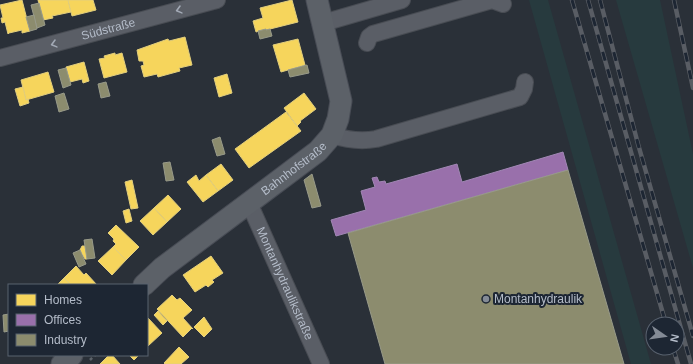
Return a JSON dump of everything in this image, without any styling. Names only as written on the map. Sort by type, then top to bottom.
[{"type":"main road","name":"Bahnhofstraße","points":[[145,284],[162,268],[318,151],[332,135],[338,119],[341,101],[317,0]]},
{"type":"main road","points":[[62,364],[71,356]]},
{"type":"street","name":"Südstraße","points":[[0,58],[217,0]]},
{"type":"street","points":[[323,23],[402,0]]},
{"type":"street","points":[[367,43],[369,37],[373,34],[492,0],[503,4]]},
{"type":"street","points":[[332,135],[346,140],[362,141],[376,139],[520,97],[524,89],[525,82]]},
{"type":"street","name":"Montanhydraulikstraße","points":[[249,203],[321,364]]},
{"type":"green space","points":[[529,0],[548,0],[645,343],[645,356],[649,356],[651,364],[631,364]]},
{"type":"green space","points":[[616,0],[660,0],[693,154],[693,268]]},
{"type":"building: Homes","points":[[22,0],[30,31],[22,33],[22,30],[8,34],[5,22],[2,23],[1,18],[3,18],[0,5]]},
{"type":"building: Homes","points":[[38,0],[68,0],[71,12],[52,16],[53,18],[43,20]]},
{"type":"building: Homes","points":[[68,0],[93,0],[96,10],[72,16]]},
{"type":"building: Homes","points":[[292,0],[298,22],[256,32],[253,21],[263,18],[260,8]]},
{"type":"building: Homes","points":[[185,37],[192,65],[179,68],[180,71],[158,77],[157,74],[144,77],[141,66],[144,65],[143,61],[139,61],[137,50],[168,39],[169,41]]},
{"type":"building: Homes","points":[[298,39],[305,65],[281,72],[273,45]]},
{"type":"building: Homes","points":[[115,53],[115,55],[122,53],[127,72],[104,78],[99,59]]},
{"type":"building: Homes","points":[[84,62],[89,81],[83,83],[82,79],[70,82],[66,67]]},
{"type":"building: Homes","points":[[48,72],[54,92],[26,100],[21,80]]},
{"type":"building: Homes","points":[[227,74],[232,93],[219,97],[214,78]]},
{"type":"building: Homes","points":[[23,87],[26,100],[28,99],[29,103],[20,106],[15,89]]},
{"type":"building: Homes","points":[[304,93],[316,109],[300,121],[301,122],[297,126],[284,108]]},
{"type":"building: Homes","points":[[286,112],[301,131],[249,168],[235,149]]},
{"type":"building: Homes","points":[[221,164],[233,180],[218,191],[206,175]]},
{"type":"building: Homes","points":[[196,175],[199,181],[206,175],[218,191],[203,202],[187,182]]},
{"type":"building: Homes","points":[[132,180],[138,208],[131,209],[125,182]]},
{"type":"building: Homes","points":[[168,195],[181,209],[167,222],[154,208]]},
{"type":"building: Homes","points":[[154,208],[167,222],[153,235],[140,221]]},
{"type":"building: Homes","points":[[129,209],[132,221],[126,223],[123,211]]},
{"type":"building: Homes","points":[[116,225],[139,247],[126,260],[113,247],[116,244],[113,241],[114,239],[108,233]]},
{"type":"building: Homes","points":[[82,246],[85,246],[87,259],[85,259],[80,250]]},
{"type":"building: Homes","points":[[113,247],[126,260],[112,275],[98,261]]},
{"type":"building: Homes","points":[[211,256],[223,273],[212,280],[214,282],[208,287],[206,285],[195,292],[183,275]]},
{"type":"building: Homes","points":[[76,266],[84,275],[86,273],[96,284],[70,284],[64,278]]},
{"type":"building: Homes","points":[[64,278],[70,284],[58,284]]},
{"type":"building: Homes","points":[[172,295],[177,300],[180,298],[192,310],[183,318],[193,329],[192,328],[183,337],[157,309]]},
{"type":"building: Homes","points":[[158,311],[167,321],[163,325],[154,315]]},
{"type":"building: Homes","points":[[204,317],[212,329],[204,337],[194,327]]},
{"type":"building: Homes","points":[[148,318],[162,333],[148,346]]},
{"type":"building: Homes","points":[[179,347],[189,357],[181,364],[165,364],[164,363]]},
{"type":"building: Homes","points":[[108,356],[113,356],[120,364],[100,364]]},
{"type":"building: Homes","points":[[130,356],[138,356],[134,360]]},
{"type":"building: Offices","points":[[563,152],[568,170],[336,236],[331,220],[366,210],[361,191],[375,187],[372,178],[377,177],[379,182],[385,181],[386,184],[457,164],[462,182]]},
{"type":"building: Industry","points":[[39,3],[45,25],[37,28],[31,5]]},
{"type":"building: Industry","points":[[34,15],[37,29],[30,31],[26,17]]},
{"type":"building: Industry","points":[[270,29],[272,36],[260,39],[258,31]]},
{"type":"building: Industry","points":[[307,65],[309,73],[290,77],[288,70]]},
{"type":"building: Industry","points":[[66,68],[71,85],[63,88],[58,70]]},
{"type":"building: Industry","points":[[106,82],[110,96],[101,98],[98,84]]},
{"type":"building: Industry","points":[[64,93],[69,109],[59,112],[55,96]]},
{"type":"building: Industry","points":[[220,137],[225,154],[217,156],[212,140]]},
{"type":"building: Industry","points":[[170,162],[174,180],[166,181],[163,163]]},
{"type":"building: Industry","name":"Montanhydraulik","points":[[568,170],[624,364],[385,364],[348,233]]},
{"type":"building: Industry","points":[[312,174],[321,206],[312,208],[304,180]]},
{"type":"building: Industry","points":[[92,239],[95,258],[87,259],[84,240]]},
{"type":"building: Industry","points":[[80,250],[86,264],[79,267],[73,253]]},
{"type":"building: Industry","points":[[8,314],[8,331],[4,332],[3,315]]},
{"type":"railway","points":[[572,0],[664,316]]},
{"type":"railway","points":[[588,0],[691,364]]},
{"type":"railway","points":[[600,0],[638,144],[693,336]]},
{"type":"railway","points":[[674,0],[693,88]]},
{"type":"railway","points":[[676,356],[678,364]]},
{"type":"place","name":"Montanhydraulik","points":[[486,299]]}]
